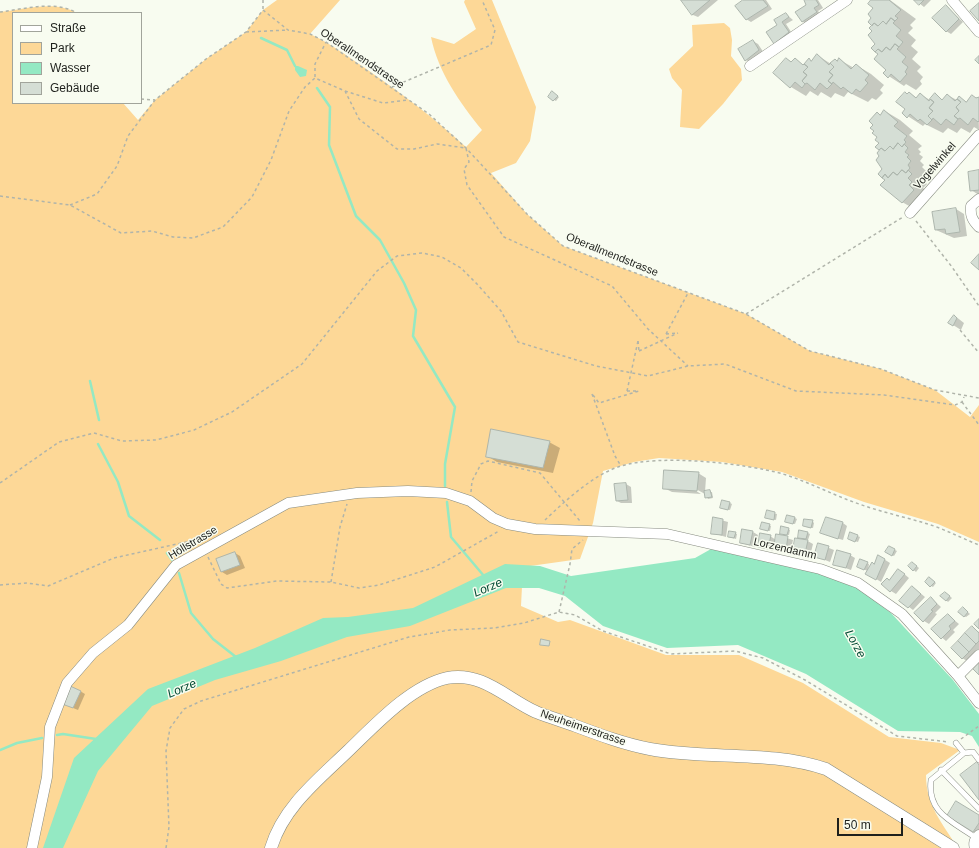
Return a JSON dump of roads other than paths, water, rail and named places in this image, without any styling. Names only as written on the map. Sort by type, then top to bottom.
[{"type":"street","points":[[750,66],[847,0]]},
{"type":"street","points":[[952,0],[979,32]]},
{"type":"street","name":"Vogelwinkel","points":[[910,213],[979,134]]},
{"type":"street","points":[[979,198],[971,206],[970,214],[974,222],[979,227]]},
{"type":"street","name":"Höllstrasse","points":[[32,848],[47,776],[50,727],[67,683],[93,653],[128,625],[176,565],[288,503],[349,494],[408,491],[446,493],[470,501],[493,518],[508,524],[534,529]]},
{"type":"street","name":"Lorzendamm","points":[[534,529],[667,534],[820,569],[858,583],[902,614],[958,676],[979,703]]},
{"type":"street","points":[[958,676],[979,655]]},
{"type":"street","name":"Neuheimerstrasse","points":[[271,848],[279,828],[289,811],[302,795],[366,734],[400,704],[420,689],[441,680],[461,677],[490,685],[535,712],[633,746],[679,753],[784,759],[806,762],[826,769],[953,848]]},
{"type":"street","points":[[975,848],[977,836]]},
{"type":"lane","points":[[956,743],[964,753]]},
{"type":"lane","points":[[977,836],[941,814],[932,802],[930,789],[931,780],[941,770],[964,753],[973,752],[979,760]]},
{"type":"lane","points":[[941,770],[979,808]]},
{"type":"water","points":[[295,66],[307,70],[306,76],[300,77],[295,70]]},
{"type":"water","name":"Lorze","points":[[711,549],[821,574],[859,589],[891,613],[953,680],[979,714],[979,747],[972,736],[960,732],[898,731],[806,674],[738,645],[667,648],[603,626],[565,596],[539,588],[506,588],[410,626],[347,637],[281,661],[215,680],[152,706],[98,771],[63,848],[43,848],[74,758],[148,689],[255,648],[323,618],[348,617],[413,608],[505,564],[540,566],[571,576],[695,558]]},
{"type":"waterway","points":[[261,38],[287,50],[295,66]]},
{"type":"waterway","points":[[317,88],[330,107],[329,145],[356,216],[380,240],[404,283],[416,310],[413,336],[455,407],[445,464],[445,486]]},
{"type":"waterway","points":[[90,381],[99,420]]},
{"type":"waterway","points":[[98,444],[118,482],[129,516],[160,540]]},
{"type":"waterway","name":"Lorze","points":[[447,502],[451,537],[484,576]]},
{"type":"waterway","points":[[167,553],[172,560]]},
{"type":"waterway","points":[[179,573],[191,613],[213,639],[236,657]]},
{"type":"waterway","points":[[57,735],[63,734],[96,739]]},
{"type":"waterway","points":[[0,750],[17,743],[42,738]]}]
